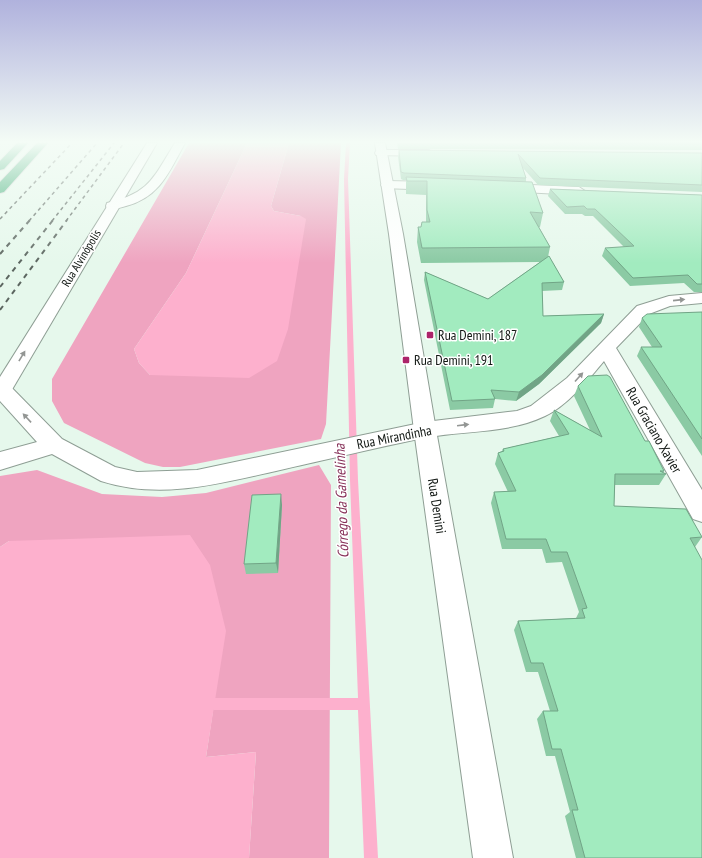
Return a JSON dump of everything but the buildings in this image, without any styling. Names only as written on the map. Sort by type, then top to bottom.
[{"type":"street","name":"Rua Alvinópolis","points":[[1,391],[127,183]]},
{"type":"street","points":[[112,206],[134,200],[146,193],[155,183]]},
{"type":"street","points":[[387,185],[450,187]]},
{"type":"street","name":"Rua Demini","points":[[387,185],[424,430],[493,858]]},
{"type":"street","points":[[490,188],[593,191]]},
{"type":"street","name":"Rua Mirandinha","points":[[1,391],[54,444],[109,475],[136,481],[197,479],[424,430],[520,418],[539,411],[574,383],[606,347],[643,310],[654,305],[702,298]]},
{"type":"street","name":"Rua Graciano Xavier","points":[[606,347],[700,504]]},
{"type":"street","points":[[0,461],[54,444]]},
{"type":"shaded area","points":[[166,183],[228,183],[186,273],[134,349],[139,363],[150,375],[301,216],[274,211],[271,206],[278,183],[339,183],[326,424],[321,439],[180,467],[163,467],[145,463],[64,423],[52,401],[52,379]]},
{"type":"shaded area","points":[[228,183],[278,183],[271,206],[274,211],[301,216],[306,219],[288,329],[277,361],[249,378],[150,375],[139,363],[134,349],[186,273]]},
{"type":"shaded area","points":[[319,465],[331,485],[329,858],[249,858],[256,752],[206,757],[214,704],[9,541],[0,547],[0,476],[37,470],[102,494],[162,497],[206,493]]},
{"type":"shaded area","points":[[190,535],[210,565],[226,631],[206,757],[256,752],[249,858],[0,858],[0,547],[9,541]]},
{"type":"waterway","name":"Córrego da Gamelinha","points":[[346,183],[354,480],[364,704]]},
{"type":"waterway","points":[[214,704],[364,704]]},
{"type":"waterway","name":"Córrego da Gamelinha","points":[[364,704],[371,858]]},
{"type":"railway","points":[[0,219],[34,183]]},
{"type":"railway","points":[[29,221],[62,183]]},
{"type":"railway","points":[[52,221],[82,183]]},
{"type":"railway","points":[[66,221],[94,183]]},
{"type":"railway","points":[[0,254],[30,220]]},
{"type":"railway","points":[[0,287],[53,220]]},
{"type":"railway","points":[[0,310],[67,220]]},
{"type":"place","name":"Rua Demini, 187","points":[[430,335]]},
{"type":"place","name":"Rua Demini, 191","points":[[406,360]]}]
